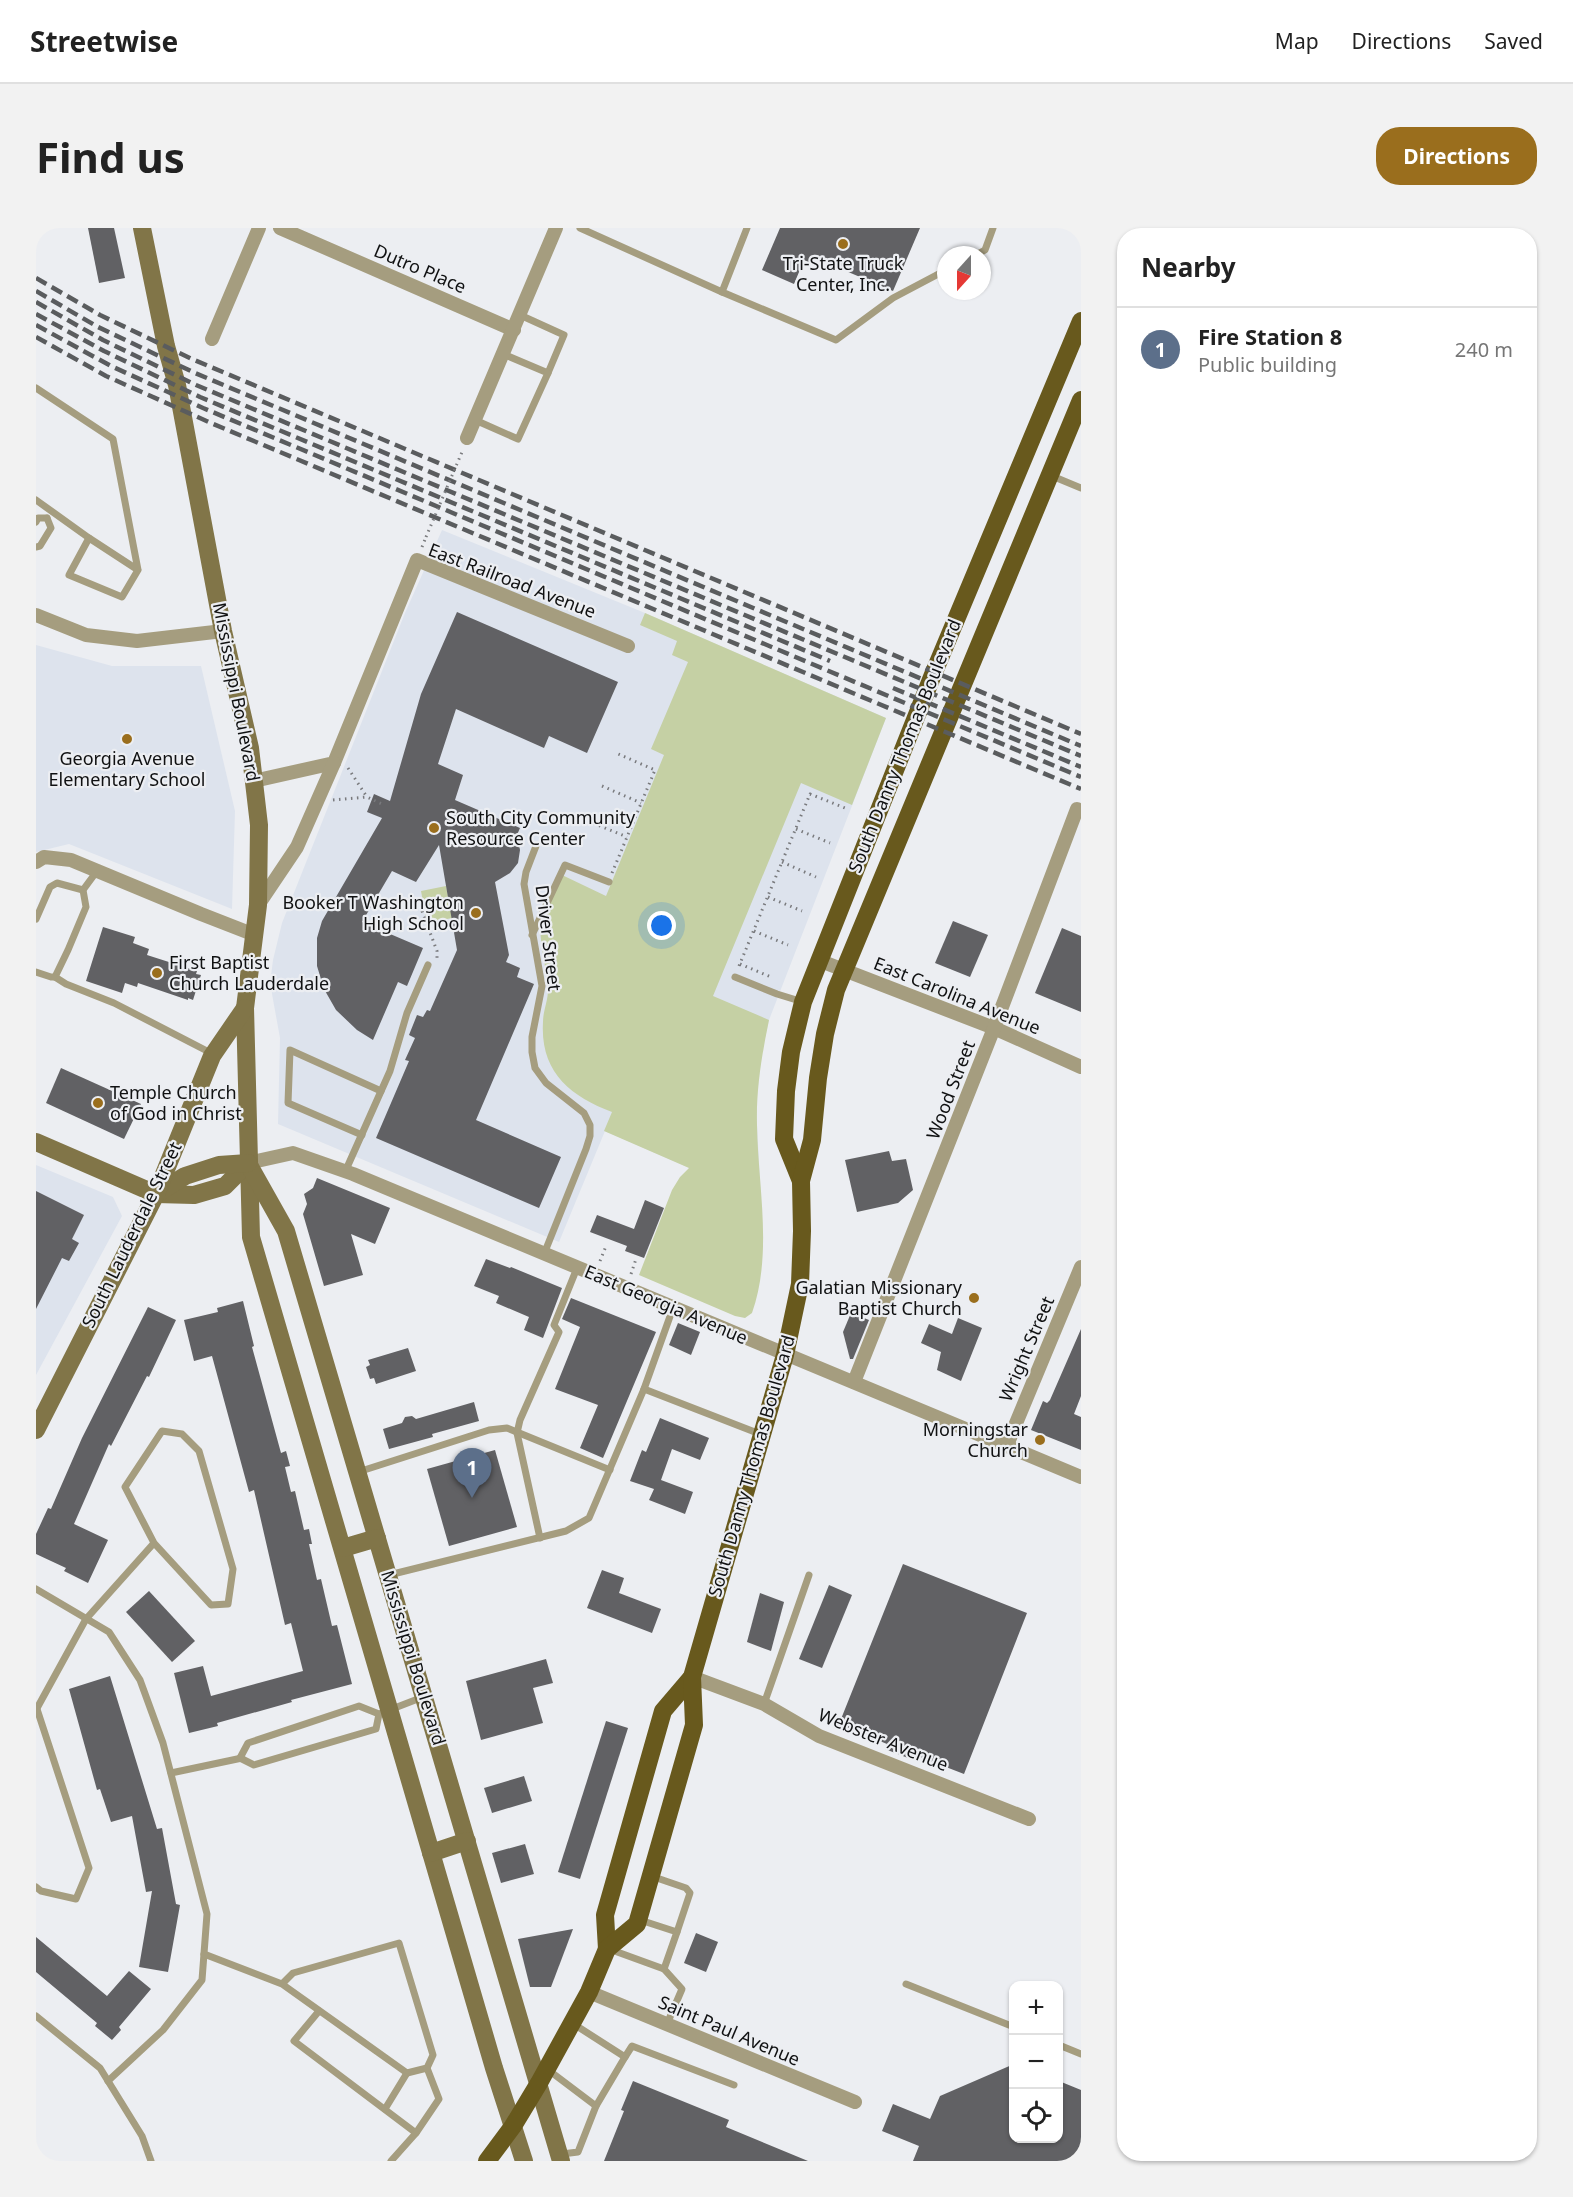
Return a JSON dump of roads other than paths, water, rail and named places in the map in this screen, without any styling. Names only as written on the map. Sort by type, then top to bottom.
[{"type":"main road","name":"Mississippi Boulevard","points":[[142,228],[166,346],[177,385],[223,632],[250,748],[260,825],[258,905],[245,1008],[251,1237],[342,1548],[384,1712],[431,1853],[524,2161]]},
{"type":"main road","name":"South Danny Thomas Boulevard","points":[[801,1181],[784,1139],[786,1091],[791,1052],[802,1002],[932,677],[1081,321]]},
{"type":"main road","name":"South Danny Thomas Boulevard","points":[[607,1949],[637,1924],[694,1725],[692,1677],[785,1355],[800,1284],[801,1181],[812,1140],[825,1034],[843,970],[1080,404]]},
{"type":"main road","name":"South Lauderdale Street","points":[[36,1430],[156,1194],[213,1054],[245,1008]]},
{"type":"main road","points":[[36,1142],[156,1194],[194,1195],[225,1186],[248,1163]]},
{"type":"main road","name":"Mississippi Boulevard","points":[[248,1163],[286,1231],[467,1840],[543,2076],[560,2158]]},
{"type":"main road","points":[[342,1548],[377,1538]]},
{"type":"main road","name":"South Danny Thomas Boulevard","points":[[487,2161],[513,2126],[589,1992],[607,1949],[605,1915],[663,1711],[692,1677]]},
{"type":"main road","points":[[431,1853],[467,1840]]},
{"type":"street","points":[[212,339],[259,228]]},
{"type":"street","name":"Dutro Place","points":[[280,228],[514,330]]},
{"type":"street","points":[[467,438],[556,228]]},
{"type":"street","name":"East Railroad Avenue","points":[[258,905],[297,847],[417,560],[627,646]]},
{"type":"street","points":[[36,615],[86,635],[137,641],[223,632]]},
{"type":"street","points":[[254,781],[336,758]]},
{"type":"street","name":"Wood Street","points":[[854,1382],[994,1028],[1077,809]]},
{"type":"street","points":[[36,862],[44,857],[71,860],[255,934]]},
{"type":"street","name":"East Carolina Avenue","points":[[818,960],[994,1028],[1081,1066]]},
{"type":"street","name":"East Georgia Avenue","points":[[248,1163],[293,1153],[345,1172],[1081,1477]]},
{"type":"street","name":"Wright Street","points":[[1006,1445],[1081,1267]]},
{"type":"street","name":"Webster Avenue","points":[[692,1677],[764,1704],[819,1736],[1029,1819]]},
{"type":"street","name":"Saint Paul Avenue","points":[[589,1992],[855,2103]]},
{"type":"lane","points":[[580,228],[836,340],[893,298],[937,275]]},
{"type":"lane","points":[[722,292],[747,228]]},
{"type":"lane","points":[[986,246],[993,228]]},
{"type":"lane","points":[[475,420],[518,439],[564,335],[520,315]]},
{"type":"lane","points":[[503,354],[548,372]]},
{"type":"lane","points":[[36,388],[113,440],[138,570],[122,597],[69,575],[89,538]]},
{"type":"lane","points":[[1049,475],[1081,488]]},
{"type":"lane","points":[[36,500],[49,514],[138,570]]},
{"type":"lane","points":[[36,522],[38,518],[49,514]]},
{"type":"lane","points":[[36,547],[40,546],[51,528],[49,514]]},
{"type":"lane","name":"Driver Street","points":[[536,846],[524,884],[542,986],[532,1037],[532,1052],[536,1068],[554,1091],[584,1113],[590,1125],[590,1136],[586,1149],[544,1254]]},
{"type":"lane","points":[[532,935],[565,865],[609,882]]},
{"type":"lane","points":[[55,977],[69,951],[86,907],[83,890],[97,871]]},
{"type":"lane","points":[[36,918],[50,887],[57,884],[83,890]]},
{"type":"lane","points":[[345,1172],[390,1071],[407,1013],[428,964]]},
{"type":"lane","points":[[36,972],[55,977],[66,984],[114,1002],[213,1054]]},
{"type":"lane","points":[[735,977],[802,1002]]},
{"type":"lane","points":[[362,1135],[288,1103],[290,1050],[381,1091]]},
{"type":"lane","points":[[540,1538],[517,1433],[520,1420],[558,1332],[554,1325],[577,1268]]},
{"type":"lane","points":[[388,1575],[566,1532],[589,1518],[644,1389],[673,1308]]},
{"type":"lane","points":[[644,1389],[762,1435]]},
{"type":"lane","points":[[358,1472],[489,1430],[507,1428],[610,1470]]},
{"type":"lane","points":[[162,1431],[182,1434],[199,1451],[233,1569],[228,1604],[210,1605],[154,1543],[124,1487],[162,1431]]},
{"type":"lane","points":[[36,1887],[41,1891],[76,1899],[89,1868],[36,1710],[86,1619],[154,1543]]},
{"type":"lane","points":[[764,1704],[809,1575]]},
{"type":"lane","points":[[36,1589],[109,1632],[140,1680],[163,1743],[207,1914],[202,1980],[163,2030],[108,2081]]},
{"type":"lane","points":[[242,1758],[240,1758],[248,1743],[359,1706],[384,1712],[424,1697]]},
{"type":"lane","points":[[171,1773],[242,1758],[254,1764],[376,1729],[384,1712]]},
{"type":"lane","points":[[651,1876],[686,1888],[690,1893],[664,1969]]},
{"type":"lane","points":[[638,1919],[677,1932]]},
{"type":"lane","points":[[282,1984],[293,1973],[399,1943],[433,2055],[427,2068],[439,2099],[416,2133],[391,2161]]},
{"type":"lane","points":[[607,1949],[664,1969],[682,1989],[667,2024]]},
{"type":"lane","points":[[204,1954],[282,1984],[407,2073]]},
{"type":"lane","points":[[906,1984],[1009,2025]]},
{"type":"lane","points":[[319,2011],[294,2041],[416,2133]]},
{"type":"lane","points":[[36,2016],[100,2068],[142,2136],[151,2161]]},
{"type":"lane","points":[[572,2023],[625,2057]]},
{"type":"lane","points":[[560,2158],[578,2152],[596,2106],[632,2046],[734,2085]]},
{"type":"lane","points":[[1063,2047],[1081,2054]]},
{"type":"lane","points":[[385,2109],[407,2073],[427,2068]]},
{"type":"lane","points":[[543,2076],[596,2106]]},
{"type":"railway","points":[[36,278],[100,315],[192,359],[1081,734]]},
{"type":"railway","points":[[36,291],[98,327],[195,373],[1081,746]]},
{"type":"railway","points":[[36,302],[103,340],[196,385],[1081,756]]},
{"type":"railway","points":[[36,314],[104,351],[200,397],[830,661]]},
{"type":"railway","points":[[36,325],[111,366],[203,408],[1081,777]]},
{"type":"railway","points":[[36,337],[106,376],[211,423],[1081,789]]},
{"type":"railway","points":[[893,688],[1081,767]]},
{"type":"place","name":"Tri-State Truck Center, Inc.","points":[[843,244]]},
{"type":"place","name":"Georgia Avenue Elementary School","points":[[127,739]]},
{"type":"place","name":"South City Community Resource Center","points":[[434,828]]},
{"type":"place","name":"Booker T Washington High School","points":[[476,913]]},
{"type":"place","name":"First Baptist Church Lauderdale","points":[[157,973]]},
{"type":"place","name":"Temple Church of God in Christ","points":[[98,1103]]},
{"type":"place","name":"Galatian Missionary Baptist Church","points":[[974,1298]]},
{"type":"place","name":"Morningstar Church","points":[[1040,1440]]},
{"type":"place","name":"Fire Station 8","points":[[472,1498]]}]
